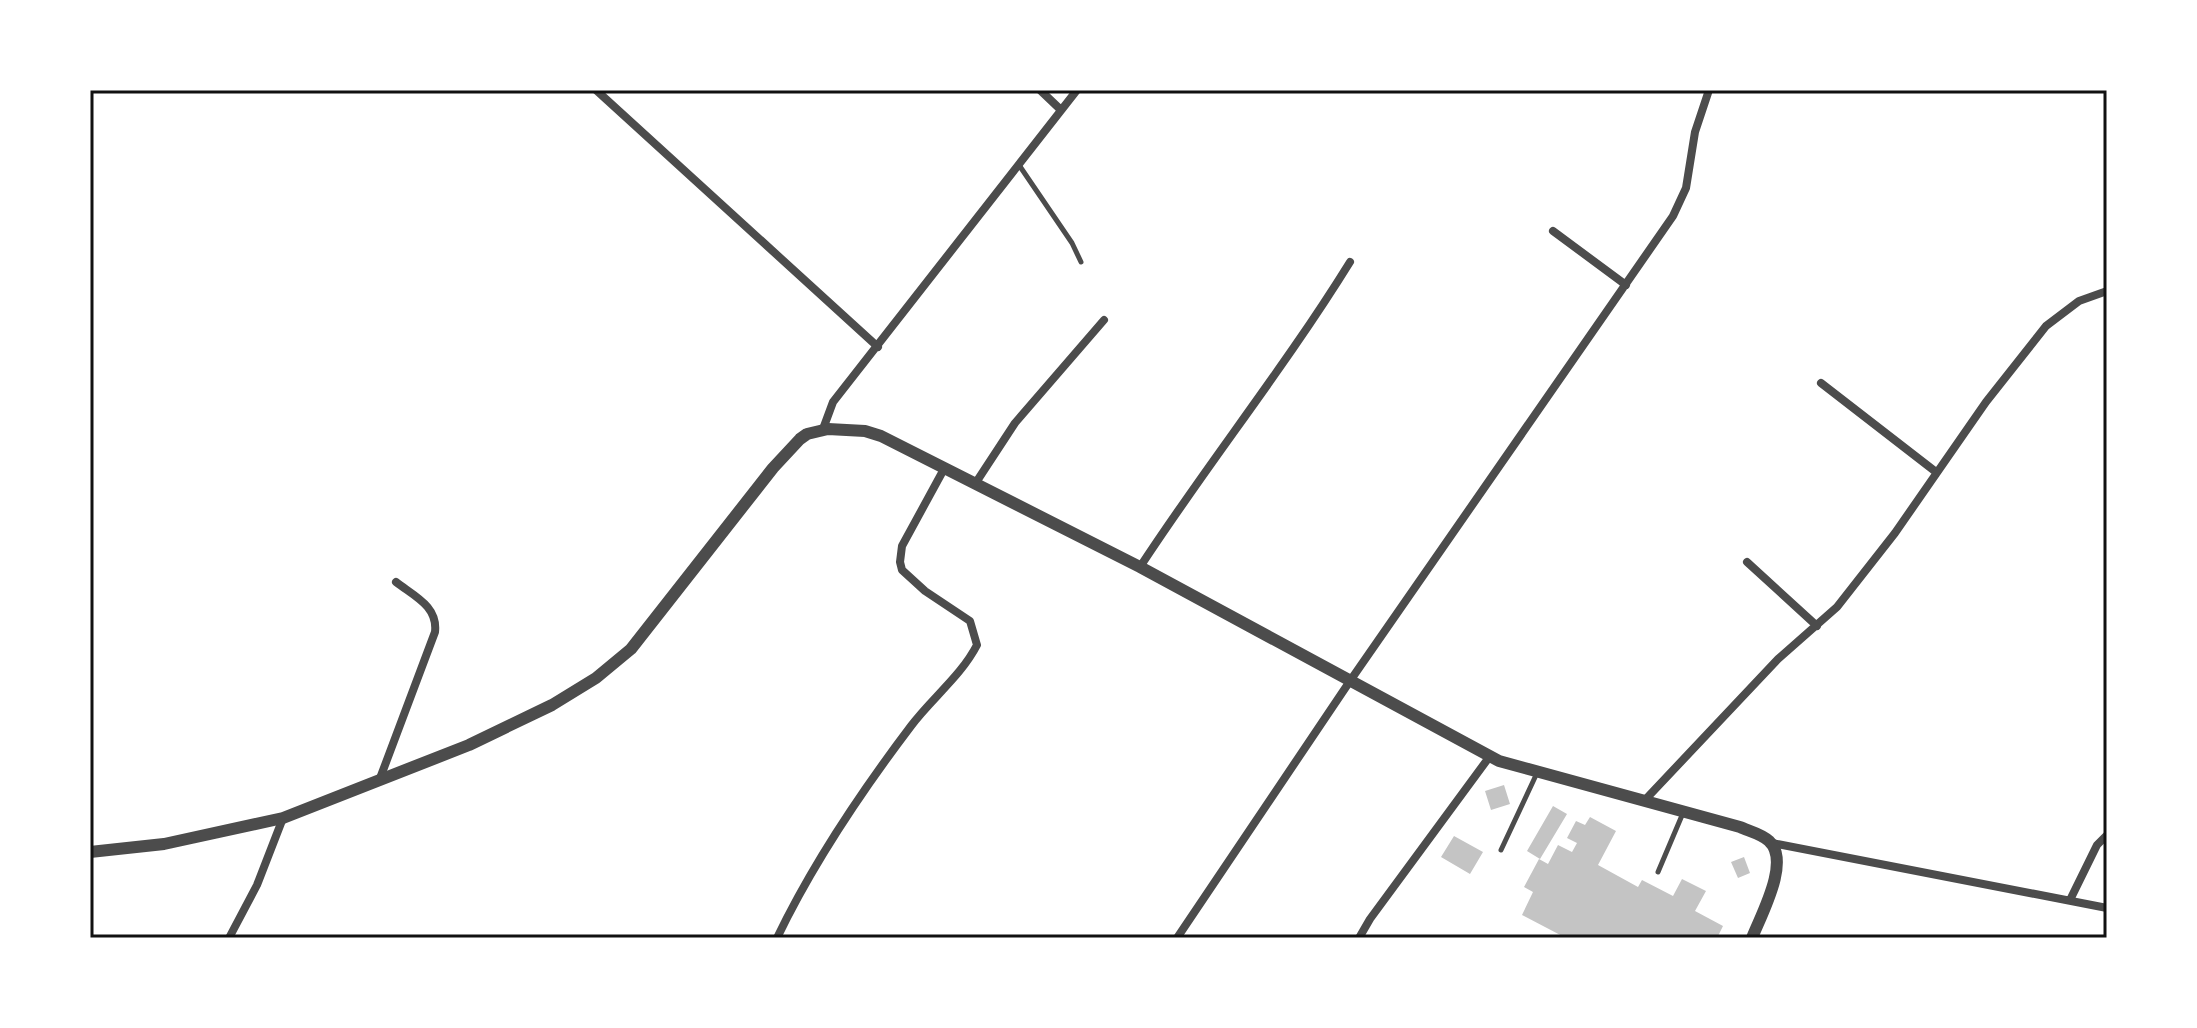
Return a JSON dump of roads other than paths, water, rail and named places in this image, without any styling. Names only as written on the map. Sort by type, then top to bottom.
[{"type":"street","points":[[596,90],[878,347]]},
{"type":"street","points":[[1040,90],[1061,110]]},
{"type":"street","points":[[823,429],[833,402],[1077,90]]},
{"type":"street","points":[[1177,938],[1350,681],[1681,204],[1695,132],[1709,90]]},
{"type":"street","points":[[1553,231],[1626,285]]},
{"type":"street","points":[[1140,567],[1173,516],[1307,331],[1350,262]]},
{"type":"street","points":[[1644,801],[1778,659],[1817,626],[1860,580],[2019,358],[2046,326],[2079,301],[2107,291]]},
{"type":"street","points":[[975,484],[1015,423],[1104,320]]},
{"type":"street","points":[[1821,383],[1936,472]]},
{"type":"street","points":[[90,852],[164,844],[283,818],[378,782],[497,732],[552,705],[596,678],[631,649],[787,452],[807,434],[823,429],[865,431],[881,436],[1140,567],[1490,756],[1740,827],[1772,843],[2107,908]]},
{"type":"street","points":[[777,938],[837,830],[912,724],[967,663],[977,645],[970,621],[925,591],[902,570],[900,562],[902,546],[944,469]]},
{"type":"street","points":[[1747,562],[1817,626]]},
{"type":"street","points":[[378,782],[437,620],[429,607],[396,582]]},
{"type":"street","points":[[1359,938],[1490,756]]},
{"type":"street","points":[[229,938],[257,885],[283,818]]},
{"type":"street","points":[[2070,900],[2097,845],[2107,835]]},
{"type":"street","points":[[1752,938],[1777,870],[1777,853],[1772,843]]},
{"type":"lane","points":[[1019,164],[1072,243],[1081,262]]},
{"type":"lane","points":[[1501,850],[1538,772]]},
{"type":"lane","points":[[1658,872],[1683,812]]}]
